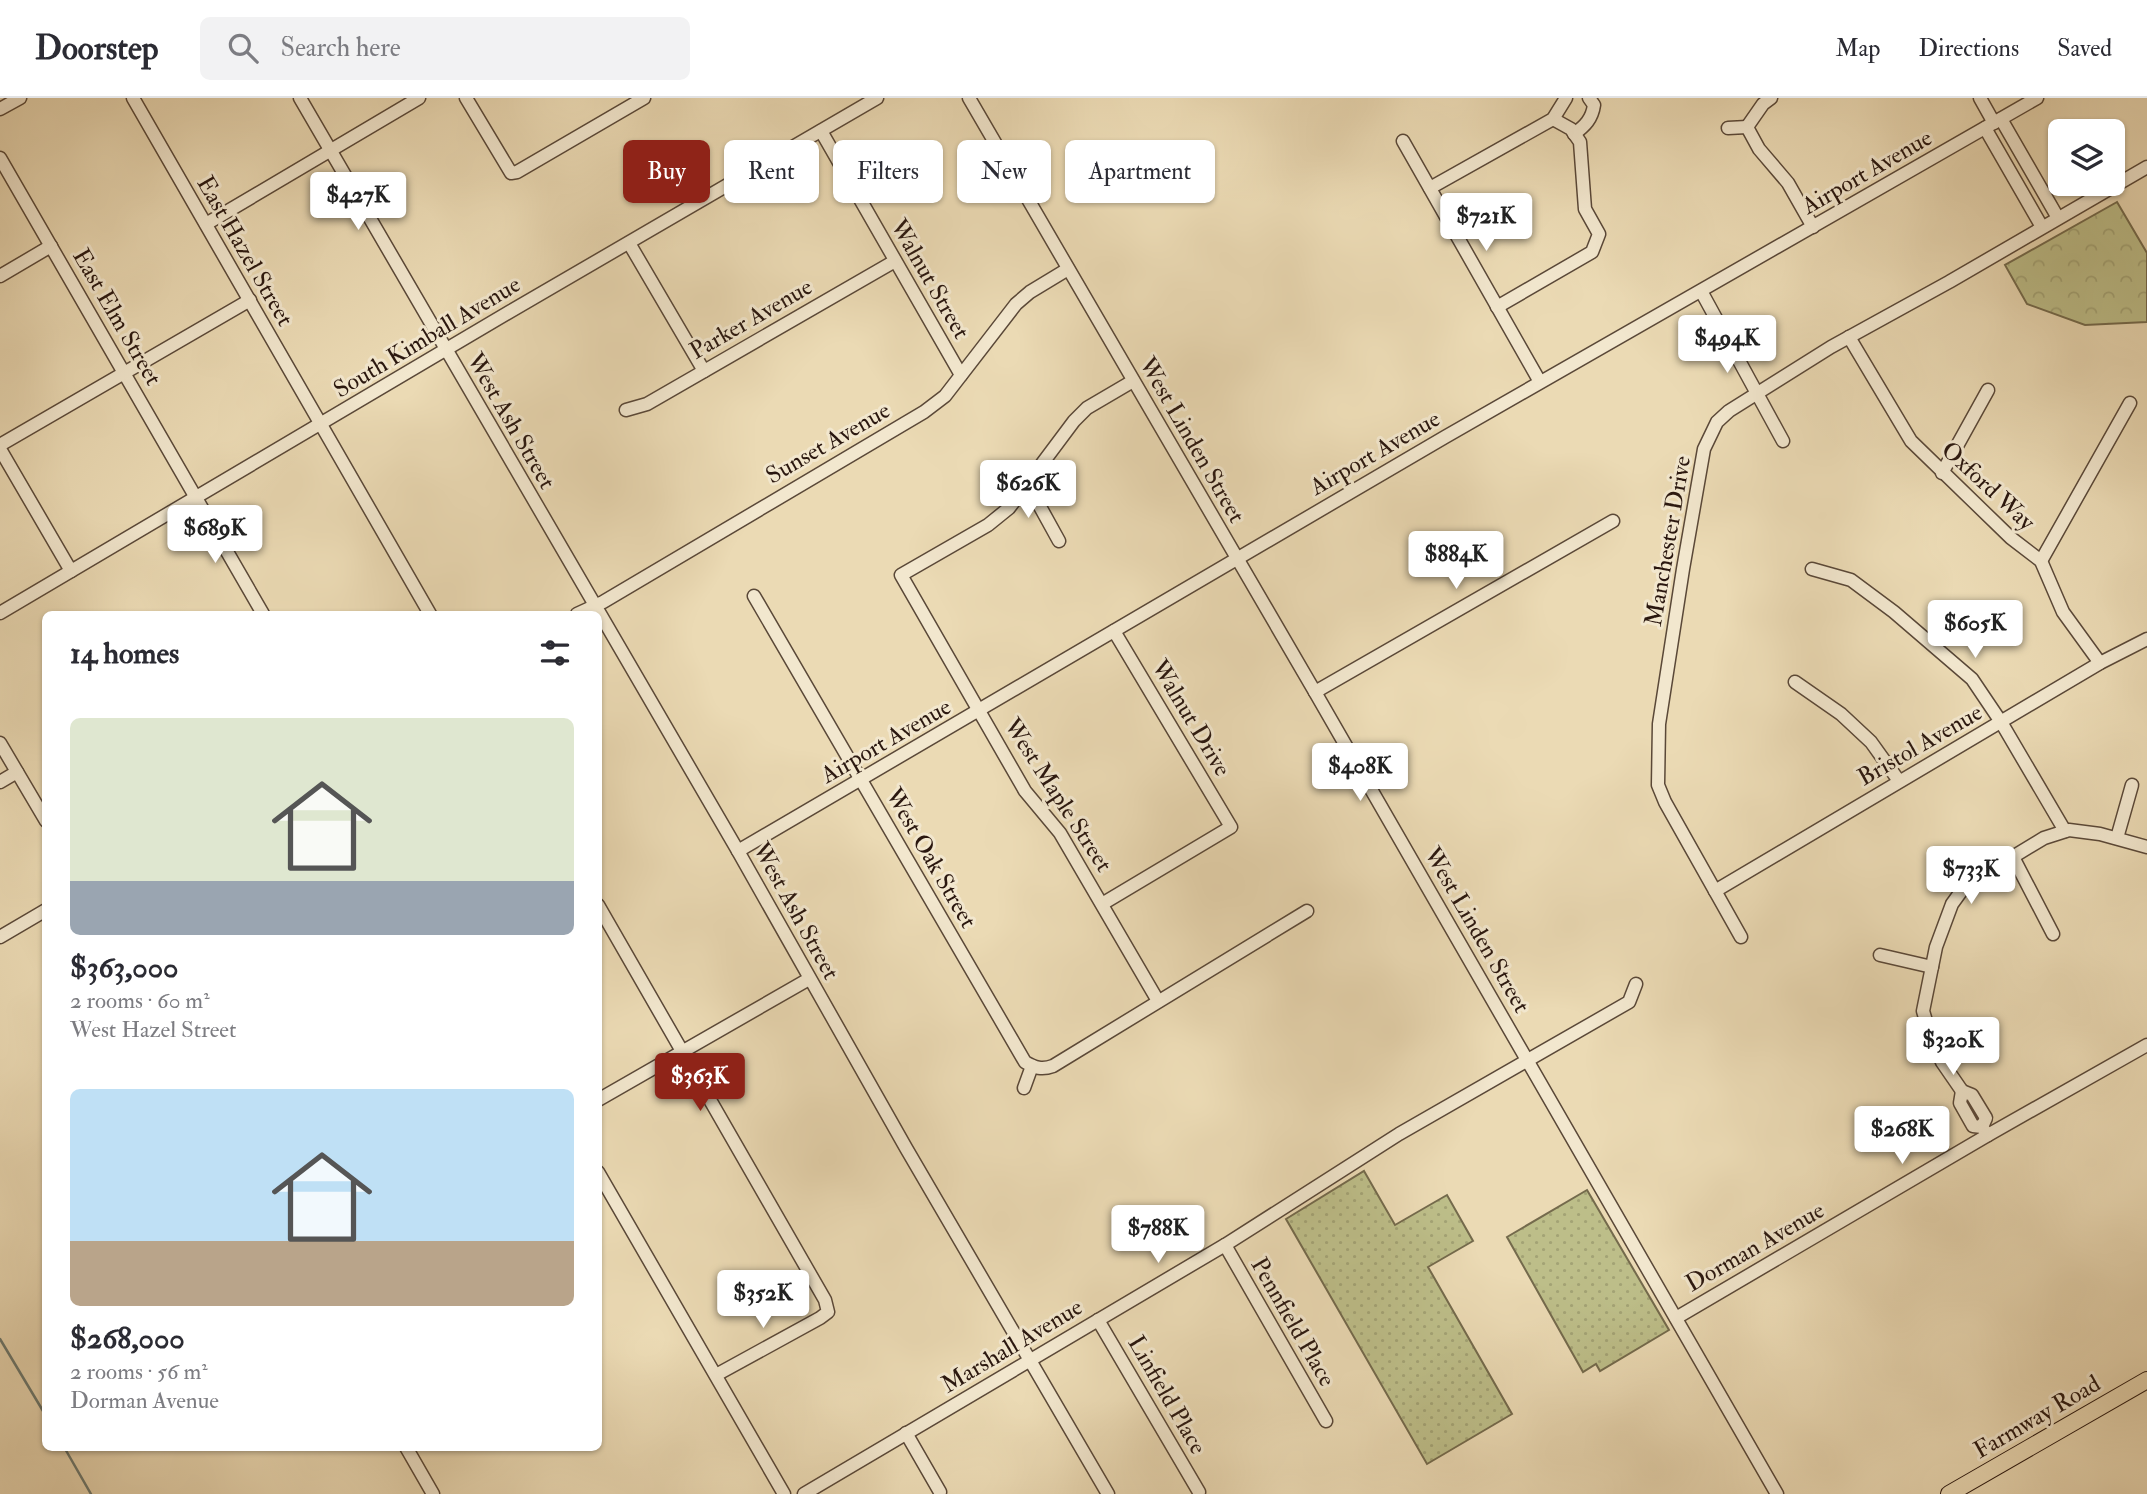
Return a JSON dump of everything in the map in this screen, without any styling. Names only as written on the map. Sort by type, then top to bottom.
[{"type":"main road","name":"Farmway Road","points":[[1949,1494],[2147,1380]]},
{"type":"street","points":[[0,109],[20,98]]},
{"type":"street","name":"East Hazel Street","points":[[133,98],[428,611]]},
{"type":"street","name":"West Ash Street","points":[[300,98],[597,611]]},
{"type":"street","points":[[206,224],[419,98]]},
{"type":"street","points":[[466,98],[511,173],[644,98]]},
{"type":"street","name":"South Kimball Avenue","points":[[0,613],[877,98]]},
{"type":"street","name":"West Linden Street","points":[[969,98],[1777,1494]]},
{"type":"street","points":[[1430,188],[1553,119],[1566,98]]},
{"type":"street","points":[[1574,135],[1587,124],[1593,113],[1594,105],[1589,98]]},
{"type":"street","points":[[1747,127],[1763,104],[1771,98]]},
{"type":"street","points":[[1980,98],[2042,228]]},
{"type":"street","name":"Airport Avenue","points":[[738,851],[1540,382],[2037,98]]},
{"type":"street","points":[[1497,307],[1592,253],[1599,234],[1585,209],[1580,142],[1571,129],[1553,119]]},
{"type":"street","points":[[1993,123],[2058,218]]},
{"type":"street","points":[[1728,128],[1747,127]]},
{"type":"street","points":[[1747,127],[1759,149],[1788,183],[1814,227]]},
{"type":"street","name":"Walnut Street","points":[[821,131],[961,375]]},
{"type":"street","points":[[1403,141],[1540,382]]},
{"type":"street","name":"East Elm Street","points":[[0,158],[261,611]]},
{"type":"street","name":"Manchester Drive","points":[[1741,937],[1658,785],[1659,724],[1683,569],[1704,449],[1717,422],[1756,394],[1849,337],[2147,167]]},
{"type":"street","points":[[629,243],[704,370]]},
{"type":"street","points":[[0,276],[51,246]]},
{"type":"street","name":"Parker Avenue","points":[[626,410],[647,404],[895,261]]},
{"type":"street","name":"Sunset Avenue","points":[[583,611],[603,602],[923,412],[945,396],[1016,304],[1030,292],[1068,269]]},
{"type":"street","points":[[1701,291],[1783,442]]},
{"type":"street","points":[[71,571],[0,447],[250,300]]},
{"type":"street","name":"Oxford Way","points":[[1849,337],[1911,441],[2011,538],[2041,561],[2063,612],[2099,663]]},
{"type":"street","points":[[1059,541],[1027,483],[1087,408],[1133,381]]},
{"type":"street","points":[[1942,473],[1988,390]]},
{"type":"street","points":[[2041,561],[2130,402]]},
{"type":"street","name":"West Maple Street","points":[[1027,483],[1009,508],[988,525],[901,575],[1025,791],[1060,833],[1158,1001]]},
{"type":"street","points":[[1315,692],[1614,520]]},
{"type":"street","points":[[1812,569],[1851,580],[1894,612],[1972,680],[2001,722],[2065,831]]},
{"type":"street","name":"West Oak Street","points":[[754,596],[1025,1062],[1032,1066]]},
{"type":"street","name":"West Ash Street","points":[[602,620],[1108,1494]]},
{"type":"street","name":"Walnut Drive","points":[[1102,904],[1231,827],[1114,631]]},
{"type":"street","name":"Bristol Avenue","points":[[1715,891],[2099,663],[2147,639]]},
{"type":"street","points":[[1795,682],[1841,714],[1871,742],[1899,781]]},
{"type":"street","points":[[0,743],[42,814]]},
{"type":"street","points":[[0,782],[17,772]]},
{"type":"street","points":[[2116,838],[2132,785]]},
{"type":"street","points":[[1985,1131],[1986,1118],[1972,1095],[1962,1091],[1942,1062],[1923,1011],[1936,947],[1952,904],[1965,886],[2044,838],[2065,831],[2100,834],[2147,847]]},
{"type":"street","points":[[2013,857],[2053,934]]},
{"type":"street","points":[[1024,1088],[1032,1066],[1053,1066],[1307,911]]},
{"type":"street","points":[[0,937],[42,912]]},
{"type":"street","points":[[602,912],[825,1300],[828,1311],[820,1318],[716,1375]]},
{"type":"street","points":[[1880,955],[1932,967]]},
{"type":"street","points":[[602,1098],[809,979]]},
{"type":"street","name":"Marshall Avenue","points":[[804,1494],[1225,1245],[1399,1134],[1629,1002],[1636,984]]},
{"type":"street","name":"Dorman Avenue","points":[[1676,1318],[1985,1131],[2147,1045]]},
{"type":"street","points":[[602,1179],[785,1494]]},
{"type":"street","name":"Pennfield Place","points":[[1225,1245],[1325,1421]]},
{"type":"street","name":"Linfield Place","points":[[1098,1320],[1199,1492]]},
{"type":"street","points":[[906,1433],[940,1492]]},
{"type":"street","points":[[408,1451],[433,1494]]},
{"type":"green space","points":[[2117,202],[2147,253],[2147,322],[2085,325],[2027,304],[2005,265]]},
{"type":"green space","points":[[1364,1171],[1395,1225],[1447,1195],[1473,1241],[1428,1267],[1512,1414],[1427,1464],[1286,1219]]},
{"type":"green space","points":[[1587,1190],[1669,1330],[1600,1371],[1596,1364],[1583,1372],[1507,1237]]},
{"type":"waterway","points":[[0,1339],[42,1409]]},
{"type":"waterway","points":[[66,1451],[91,1494]]}]
